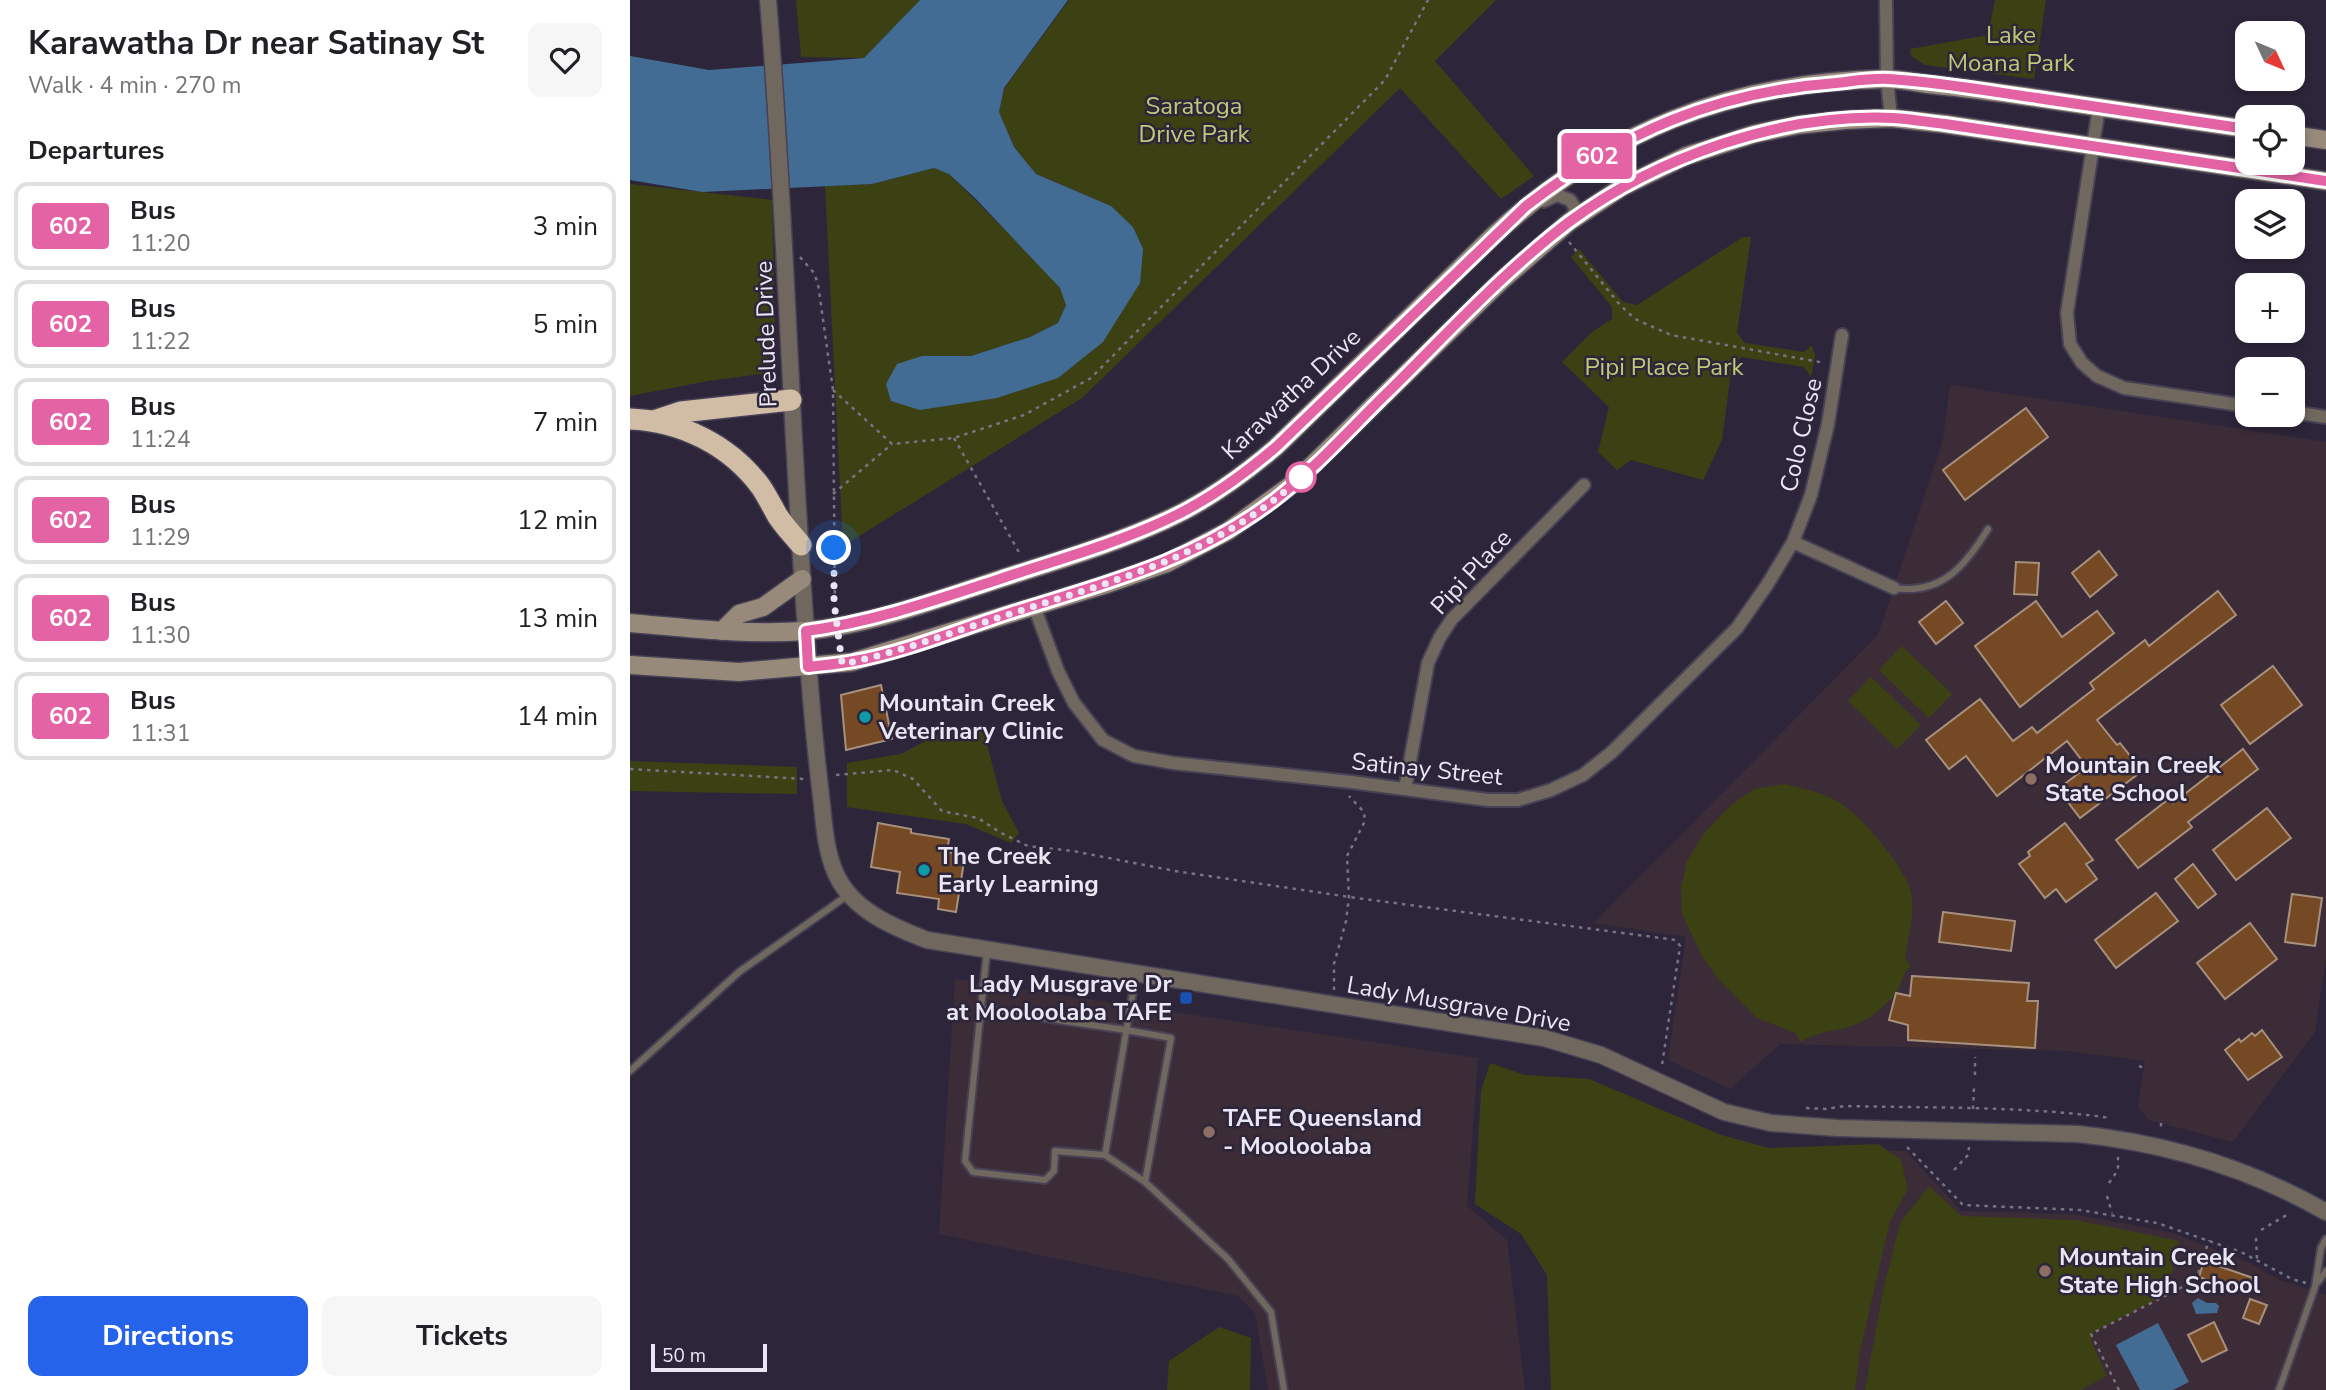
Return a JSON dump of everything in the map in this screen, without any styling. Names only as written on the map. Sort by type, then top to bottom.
[{"type":"highway","points":[[654,421],[681,412],[790,400]]},
{"type":"highway","points":[[630,419],[654,421],[696,435],[733,457],[760,485],[777,514],[801,545]]},
{"type":"main road","name":"Karawatha Drive","points":[[630,623],[722,631],[806,631],[837,626],[909,609],[1122,538],[1167,520],[1244,474],[1285,439],[1492,237],[1562,178],[1602,152],[1677,117],[1754,93],[1799,86],[1887,79],[2235,127]]},
{"type":"main road","points":[[630,665],[739,672],[808,667],[872,657],[1167,563],[1228,531],[1273,500],[1315,464],[1501,281],[1622,187],[1686,156],[1754,134],[1809,124],[1891,118],[2326,181]]},
{"type":"main road","points":[[2305,137],[2326,140]]},
{"type":"main road","points":[[722,631],[739,614],[763,607],[802,579]]},
{"type":"street","name":"Prelude Drive","points":[[768,0],[783,207],[790,400],[808,667]]},
{"type":"street","points":[[1886,0],[1887,79],[1891,118]]},
{"type":"street","points":[[2099,107],[2067,313],[2070,344],[2082,363],[2097,376],[2124,388],[2235,404]]},
{"type":"street","points":[[1492,237],[1515,226],[1552,195],[1566,196],[1574,204],[1576,209],[1568,231]]},
{"type":"street","name":"Colo Close","points":[[1793,542],[1814,483],[1828,424],[1842,335]]},
{"type":"street","points":[[2305,414],[2326,417]]},
{"type":"street","name":"Pipi Place","points":[[1405,789],[1428,663],[1440,637],[1452,619],[1584,485]]},
{"type":"street","points":[[1793,542],[1894,588]]},
{"type":"street","name":"Satinay Street","points":[[1034,606],[1058,671],[1074,703],[1103,740],[1134,756],[1173,763],[1488,800],[1518,800],[1551,790],[1583,775],[1612,752],[1737,628],[1793,542]]},
{"type":"street","name":"Lady Musgrave Drive","points":[[808,667],[829,850],[837,876],[849,894],[866,909],[893,927],[928,940],[1544,1038],[1601,1055],[1724,1112],[1771,1123],[1837,1128],[2078,1133],[2116,1138],[2171,1149],[2249,1174],[2326,1212]]},
{"type":"lane","points":[[1894,588],[1924,588],[1954,573],[1967,561],[1988,529]]},
{"type":"lane","points":[[630,1071],[739,972],[849,894]]},
{"type":"lane","points":[[987,951],[965,1161],[973,1172],[1045,1180],[1054,1171],[1055,1150],[1105,1155],[1145,1182],[1228,1259],[1271,1312],[1284,1390]]},
{"type":"lane","points":[[1105,1155],[1136,972]]},
{"type":"lane","points":[[981,1009],[1171,1038],[1145,1182]]},
{"type":"lane","points":[[2278,1390],[2315,1287],[2321,1248],[2326,1239]]},
{"type":"lane","points":[[2315,1287],[2326,1271]]},
{"type":"path","points":[[833,494],[892,444],[954,438],[1024,415],[1091,378],[1385,80],[1428,0]]},
{"type":"path","points":[[1568,231],[1620,305],[1635,319],[1671,335],[1837,365]]},
{"type":"path","points":[[798,253],[814,273],[818,284],[833,390],[834,602],[837,626]]},
{"type":"path","points":[[833,390],[892,444]]},
{"type":"path","points":[[954,438],[1029,569]]},
{"type":"path","points":[[630,769],[773,776],[801,780],[894,770],[913,779],[942,811],[978,818],[1028,846],[1349,897],[1676,940],[1680,946],[1662,1065],[1675,1071]]},
{"type":"path","points":[[1334,1004],[1334,964],[1346,921],[1349,897],[1347,856],[1365,821],[1364,812],[1349,797],[1351,782]]},
{"type":"path","points":[[1975,1057],[1975,1075]]},
{"type":"path","points":[[2139,1066],[2144,1068]]},
{"type":"path","points":[[1973,1110],[1974,1087]]},
{"type":"path","points":[[1800,1108],[1826,1110],[1844,1106],[1973,1110],[2087,1114],[2110,1118]]},
{"type":"path","points":[[1908,1147],[1950,1188],[1963,1205],[2080,1210],[2157,1223],[2208,1240],[2315,1287]]},
{"type":"path","points":[[1954,1170],[1968,1155],[1969,1147]]},
{"type":"path","points":[[2109,1182],[2118,1170],[2118,1157]]},
{"type":"path","points":[[2107,1196],[2112,1214]]},
{"type":"path","points":[[2261,1230],[2290,1213]]},
{"type":"path","points":[[2256,1238],[2257,1260]]},
{"type":"path","points":[[2119,1390],[2091,1334],[2192,1282],[2198,1274],[2208,1240]]},
{"type":"shaded area","name":"Mountain Creek State School","points":[[1950,385],[2326,442],[2326,957],[2315,1032],[2233,1142],[2149,1120],[2138,1107],[2145,1061],[2069,1051],[1780,1044],[1730,1089],[1668,1060],[1686,937],[1594,923],[1878,635],[1943,439]]},
{"type":"shaded area","name":"TAFE Queensland - Mooloolaba","points":[[955,979],[1478,1058],[1467,1206],[1507,1240],[1525,1390],[1268,1390],[1255,1313],[1238,1296],[939,1234]]},
{"type":"shaded area","name":"Mountain Creek State High School","points":[[1844,1150],[1906,1151],[1961,1211],[2072,1214],[2170,1232],[2250,1263],[2280,1280],[2326,1295],[2326,1390],[1807,1390]]},
{"type":"green space","points":[[796,0],[920,0],[864,58],[801,57]]},
{"type":"green space","name":"Saratoga Drive Park","points":[[1069,0],[1496,0],[1435,61],[1534,176],[1501,199],[1400,88],[1082,398],[843,546],[825,186],[872,184],[934,168],[949,174],[1045,270],[1060,288],[1066,304],[1058,323],[1030,337],[971,356],[922,356],[1058,378],[1111,206],[1036,174],[1014,147],[999,112],[1004,89]]},
{"type":"green space","name":"Lake Moana Park","points":[[1995,0],[2046,0],[2034,79],[1925,65],[1911,56],[1910,49],[1988,35]]},
{"type":"green space","points":[[630,184],[772,200],[776,372],[708,381],[630,396]]},
{"type":"green space","name":"Pipi Place Park","points":[[1743,237],[1751,237],[1737,333],[1745,343],[1804,352],[1812,345],[1815,356],[1811,377],[1804,367],[1742,357],[1732,364],[1722,440],[1703,480],[1631,460],[1617,470],[1598,452],[1609,407],[1562,362],[1592,332],[1612,319],[1612,307],[1571,257],[1579,249],[1623,302],[1637,305]]},
{"type":"green space","points":[[1902,646],[1952,694],[1929,718],[1879,670]]},
{"type":"green space","points":[[1871,677],[1921,725],[1897,749],[1848,701]]},
{"type":"green space","points":[[946,730],[948,735],[983,730],[1002,801],[1019,833],[1011,843],[966,824],[847,807],[847,763],[901,754]]},
{"type":"green space","points":[[630,761],[797,767],[797,794],[630,791]]},
{"type":"green space","points":[[1785,784],[1831,798],[1847,808],[1870,830],[1893,859],[1903,873],[1912,898],[1905,958],[1911,966],[1905,972],[1896,993],[1863,1021],[1817,1034],[1801,1042],[1795,1033],[1757,1018],[1719,980],[1703,958],[1682,914],[1681,888],[1687,861],[1705,832],[1731,805],[1754,789]]},
{"type":"green space","points":[[1490,1063],[1525,1075],[1589,1079],[1721,1135],[1769,1148],[1878,1144],[1901,1160],[1908,1189],[1890,1221],[1860,1351],[1855,1390],[1551,1390],[1547,1275],[1521,1234],[1475,1204],[1481,1091]]},
{"type":"green space","points":[[1929,1186],[1961,1216],[2076,1220],[2179,1241],[2167,1294],[2094,1332],[2091,1341],[2107,1376],[2081,1390],[1865,1390],[1883,1291],[1900,1223]]},
{"type":"green space","points":[[1219,1327],[1251,1338],[1250,1390],[1167,1390],[1169,1361]]},
{"type":"water","points":[[920,0],[1068,0],[1004,88],[999,112],[1014,147],[1036,174],[1111,206],[1133,227],[1143,249],[1140,283],[1103,342],[1058,378],[997,398],[920,410],[891,401],[886,384],[897,364],[922,356],[971,356],[1030,337],[1058,323],[1066,305],[1060,288],[975,198],[949,174],[934,168],[872,184],[702,192],[630,180],[630,56],[709,70],[864,58]]},
{"type":"water","points":[[2198,1298],[2207,1303],[2216,1303],[2219,1306],[2217,1313],[2196,1314],[2192,1303]]},
{"type":"water","points":[[2158,1323],[2189,1382],[2173,1390],[2140,1390],[2116,1345]]},
{"type":"building","points":[[2026,408],[2048,437],[1965,500],[1943,470]]},
{"type":"building","points":[[2099,551],[2117,575],[2090,597],[2072,573]]},
{"type":"building","points":[[2016,562],[2039,563],[2037,595],[2014,594]]},
{"type":"building","points":[[2218,591],[2236,615],[2097,720],[2142,771],[2080,818],[2058,789],[2087,767],[2067,741],[1997,796],[1966,756],[1949,769],[1926,740],[1980,699],[2013,741],[2032,727],[2037,733],[2094,689],[2090,683],[2145,640],[2149,646]]},
{"type":"building","points":[[1946,601],[1963,623],[1936,644],[1919,622]]},
{"type":"building","points":[[2036,601],[2062,637],[2097,611],[2114,633],[2020,707],[1975,646]]},
{"type":"building","points":[[2273,666],[2302,705],[2250,744],[2221,705]]},
{"type":"building","name":"Mountain Creek Veterinary Clinic","points":[[881,685],[892,739],[846,750],[841,695]]},
{"type":"building","points":[[2243,749],[2258,769],[2188,822],[2192,827],[2138,868],[2116,840],[2170,798],[2173,803]]},
{"type":"building","points":[[2267,808],[2291,838],[2236,880],[2213,850]]},
{"type":"building","name":"The Creek Early Learning","points":[[878,823],[911,829],[911,833],[949,839],[947,852],[965,855],[956,912],[938,909],[939,899],[897,893],[900,872],[871,867]]},
{"type":"building","points":[[2065,823],[2093,860],[2086,864],[2097,879],[2066,902],[2056,889],[2045,898],[2019,864],[2030,856],[2028,852]]},
{"type":"building","points":[[2193,864],[2216,894],[2198,908],[2175,879]]},
{"type":"building","points":[[2156,893],[2178,921],[2116,968],[2095,940]]},
{"type":"building","points":[[2292,894],[2322,898],[2315,946],[2285,942]]},
{"type":"building","points":[[1943,912],[2015,921],[2011,951],[1939,942]]},
{"type":"building","points":[[2250,923],[2277,959],[2225,999],[2197,963]]},
{"type":"building","points":[[1912,976],[2029,983],[2027,1001],[2038,1001],[2035,1048],[1908,1040],[1908,1025],[1889,1020],[1896,993],[1910,996]]},
{"type":"building","points":[[2262,1030],[2282,1057],[2248,1080],[2225,1050],[2239,1039],[2241,1042],[2252,1033],[2255,1036]]},
{"type":"building","points":[[2204,1261],[2253,1278],[2248,1294],[2199,1277]]},
{"type":"building","points":[[2250,1299],[2267,1305],[2259,1324],[2243,1318]]},
{"type":"building","points":[[2214,1322],[2227,1350],[2202,1362],[2188,1335]]},
{"type":"bus line","name":"602","points":[[2235,127],[1887,79],[1799,86],[1754,93],[1677,117],[1602,152],[1526,206],[1276,447],[1244,474],[1208,497],[1167,520],[1122,538],[919,606],[859,623],[806,631],[808,667],[872,657],[1121,579],[1167,563],[1213,540],[1252,516],[1294,483],[1501,281],[1569,222],[1622,187],[1686,156],[1754,134],[1797,125],[1891,118],[2235,168]]},
{"type":"bus line","name":"602","points":[[2285,175],[2326,181]]},
{"type":"place","name":"Mountain Creek Veterinary Clinic","points":[[865,717]]},
{"type":"place","name":"Mountain Creek State School","points":[[2031,779]]},
{"type":"place","name":"The Creek Early Learning","points":[[924,870]]},
{"type":"place","name":"Lady Musgrave Dr at Mooloolaba TAFE","points":[[1186,998]]},
{"type":"place","name":"TAFE Queensland - Mooloolaba","points":[[1209,1132]]},
{"type":"place","name":"Mountain Creek State High School","points":[[2045,1271]]},
{"type":"route","points":[[834,548],[834,602],[842,663],[852,662],[1167,563],[1228,531],[1305,474],[1301,477]]}]
